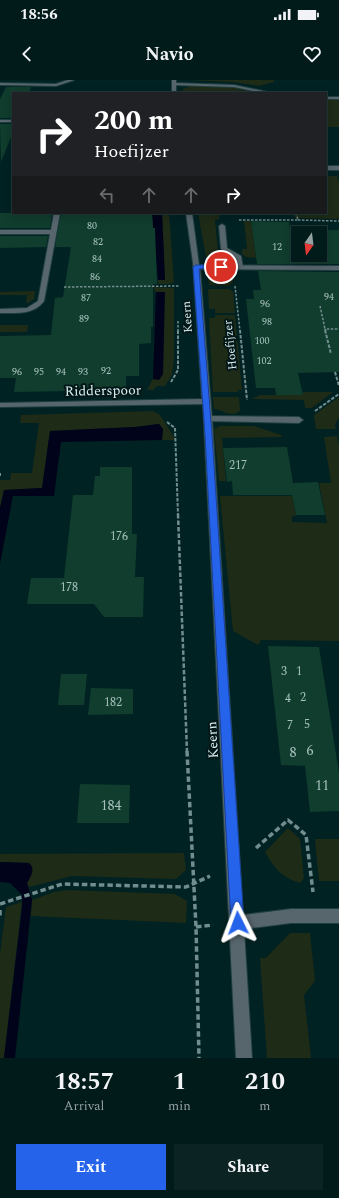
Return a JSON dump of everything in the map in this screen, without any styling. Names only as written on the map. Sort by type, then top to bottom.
[{"type":"street","points":[[0,84],[56,85],[72,80]]},
{"type":"street","points":[[174,82],[234,86],[265,92]]},
{"type":"street","points":[[327,98],[339,98]]},
{"type":"street","points":[[0,121],[12,121]]},
{"type":"street","points":[[327,168],[339,168]]},
{"type":"street","points":[[0,311],[25,310],[39,304],[57,214]]},
{"type":"street","name":"Keern","points":[[188,214],[198,287],[208,420],[238,923],[244,1058]]},
{"type":"street","points":[[222,226],[224,249],[239,257],[241,267]]},
{"type":"street","points":[[0,232],[52,232]]},
{"type":"street","points":[[196,267],[339,268]]},
{"type":"street","name":"Ridderspoor","points":[[0,405],[206,401]]},
{"type":"street","points":[[208,420],[299,420]]},
{"type":"street","points":[[238,923],[291,916],[339,916]]},
{"type":"path","points":[[296,214],[298,220]]},
{"type":"path","points":[[238,220],[339,221]]},
{"type":"path","name":"Hoefijzer","points":[[233,267],[249,421]]},
{"type":"path","points":[[178,286],[178,294]]},
{"type":"path","points":[[43,287],[235,287]]},
{"type":"path","points":[[320,306],[331,354]]},
{"type":"path","points":[[178,317],[178,370],[164,392],[164,402],[165,420],[175,428],[200,1058]]},
{"type":"path","points":[[325,329],[339,329]]},
{"type":"path","points":[[335,372],[339,386]]},
{"type":"path","points":[[299,420],[339,394]]},
{"type":"path","points":[[0,904],[5,901],[46,889]]},
{"type":"path","points":[[0,910],[0,916]]},
{"type":"green space","points":[[187,80],[274,80],[274,82],[259,86],[233,82]]},
{"type":"green space","points":[[191,86],[231,87],[256,92],[182,92],[183,89]]},
{"type":"green space","points":[[327,100],[339,100],[339,127],[327,127]]},
{"type":"green space","points":[[327,176],[337,176],[339,182],[339,219],[295,218],[294,214],[327,214]]},
{"type":"green space","points":[[162,214],[169,214],[174,282],[170,284],[158,284],[158,280],[165,280]]},
{"type":"green space","points":[[198,214],[219,214],[219,219],[215,220],[218,253],[230,258],[230,264],[222,263],[206,257]]},
{"type":"green space","points":[[244,221],[251,221],[256,258],[246,257],[242,254],[242,249],[247,249]]},
{"type":"green space","points":[[223,271],[231,271],[233,283],[228,286],[209,285],[208,278]]},
{"type":"green space","points":[[153,287],[174,288],[174,358],[172,375],[165,386],[157,386],[153,390],[147,390],[153,379],[159,379],[164,292],[156,292]]},
{"type":"green space","points":[[208,289],[228,289],[233,291],[235,313],[215,313],[215,309],[209,309]]},
{"type":"green space","points":[[35,291],[34,299],[28,303],[26,303],[27,295],[0,295],[0,292]]},
{"type":"green space","points":[[215,315],[235,315],[242,390],[238,390],[238,392],[213,392],[209,318],[215,318]]},
{"type":"green space","points":[[0,325],[28,325],[27,332],[0,332]]},
{"type":"green space","points":[[303,392],[333,392],[312,408],[305,408],[304,400],[251,399],[260,395],[303,395]]},
{"type":"green space","points":[[213,397],[239,397],[240,411],[230,414],[214,409]]},
{"type":"green space","points":[[339,397],[339,417],[335,425],[336,429],[316,429],[314,415]]},
{"type":"green space","points":[[153,411],[160,415],[176,440],[162,440],[163,429],[159,424],[135,427],[50,431],[42,488],[4,490],[0,508],[0,480],[10,480],[11,473],[32,473],[39,423],[20,423],[21,415]]},
{"type":"green space","points":[[220,426],[254,426],[281,435],[282,437],[222,438],[226,481],[219,481],[214,429]]},
{"type":"green space","points":[[337,436],[339,446],[339,641],[261,640],[258,645],[233,631],[220,496],[292,496],[296,516],[292,516],[292,522],[327,523],[319,483],[331,483],[324,437]]},
{"type":"green space","points":[[288,828],[300,839],[304,878],[300,883],[279,872],[265,852]]},
{"type":"green space","points":[[315,839],[339,839],[339,881],[319,881]]},
{"type":"green space","points":[[184,853],[186,870],[176,879],[72,876],[29,887],[27,883],[29,863],[0,862],[0,854]]},
{"type":"green space","points":[[67,890],[175,894],[187,901],[186,923],[31,916],[32,900],[54,892]]},
{"type":"green space","points":[[22,902],[4,1058],[0,1058],[0,954],[6,907]]},
{"type":"green space","points":[[290,933],[310,933],[315,981],[304,995],[311,1058],[267,1058],[260,958],[266,958]]},
{"type":"water","points":[[152,214],[162,214],[165,280],[158,280]]},
{"type":"water","points":[[156,292],[165,292],[163,374],[159,380],[153,379]]},
{"type":"water","points":[[159,424],[163,429],[162,440],[61,442],[54,496],[13,496],[0,564],[0,508],[4,490],[42,488],[50,431],[135,427]]},
{"type":"water","points":[[0,862],[29,863],[32,868],[31,875],[27,883],[32,900],[15,1058],[4,1058],[22,907],[22,895],[10,883],[0,882]]},
{"type":"building","points":[[6,87],[31,87],[29,92],[12,92],[12,118],[0,118],[0,99]]},
{"type":"building","points":[[0,124],[12,124],[12,134],[1,162]]},
{"type":"building","points":[[0,213],[52,214],[50,228],[0,228]]},
{"type":"building","points":[[61,214],[152,214],[153,228],[155,228],[157,284],[153,284],[153,327],[151,327],[151,343],[139,344],[139,376],[126,376],[126,390],[14,392],[16,378],[0,378],[0,336],[51,335],[55,298],[63,297],[71,247],[55,247]]},
{"type":"building","points":[[251,221],[289,222],[291,231],[291,262],[327,262],[327,230],[339,230],[339,264],[257,264]]},
{"type":"building","points":[[0,236],[48,236],[46,247],[0,248]]},
{"type":"building","points":[[258,271],[339,272],[339,372],[298,373],[303,395],[276,395],[275,388],[256,388],[246,299],[254,299],[253,290],[261,290]]},
{"type":"building","points":[[287,447],[293,483],[318,482],[325,515],[296,515],[292,495],[233,495],[232,481],[227,482],[223,448]]},
{"type":"building","points":[[100,467],[132,467],[132,534],[137,534],[135,577],[144,577],[143,617],[104,617],[94,604],[27,604],[31,578],[64,578],[73,495],[93,495],[95,476],[100,476]]},
{"type":"building","points":[[268,646],[319,647],[339,773],[339,811],[310,812],[305,766],[281,765]]},
{"type":"building","points":[[61,674],[87,674],[84,705],[58,705]]},
{"type":"building","points":[[91,688],[133,689],[133,714],[88,715]]},
{"type":"building","points":[[80,784],[130,785],[129,823],[77,823]]},
{"type":"route","points":[[221,267],[196,267],[209,435],[238,923]]}]
